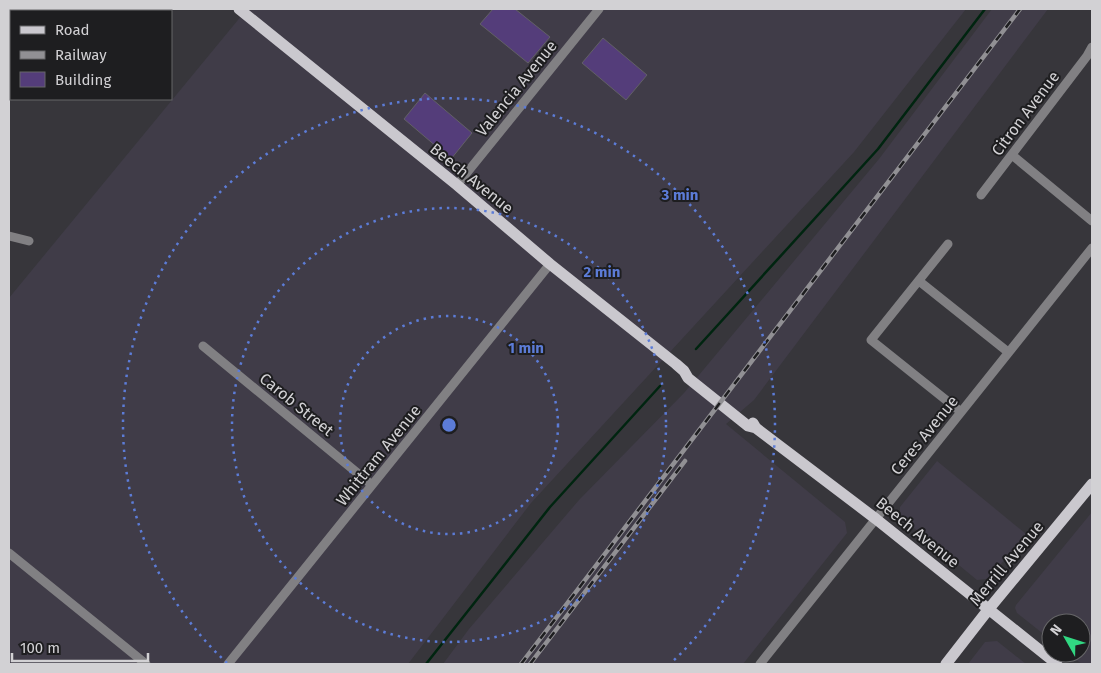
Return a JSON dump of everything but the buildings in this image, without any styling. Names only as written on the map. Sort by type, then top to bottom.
[{"type":"main road","name":"Beech Avenue","points":[[239,9],[550,264],[680,368],[691,373],[728,402],[753,422],[756,428],[876,519],[1057,664]]},
{"type":"main road","name":"Merrill Avenue","points":[[946,664],[1092,484]]},
{"type":"street","name":"Valencia Avenue","points":[[456,185],[598,9]]},
{"type":"street","name":"Citron Avenue","points":[[981,195],[1092,47]]},
{"type":"street","points":[[1012,155],[1092,221]]},
{"type":"street","points":[[9,236],[29,241]]},
{"type":"street","points":[[948,244],[871,340],[961,412]]},
{"type":"street","name":"Ceres Avenue","points":[[760,664],[1092,248]]},
{"type":"street","name":"Whittram Avenue","points":[[228,664],[550,264]]},
{"type":"street","points":[[919,280],[1008,352]]},
{"type":"street","name":"Carob Street","points":[[203,346],[372,485]]},
{"type":"street","points":[[9,553],[146,664]]},
{"type":"shaded area","points":[[9,9],[45,9],[10,10],[9,53]]},
{"type":"shaded area","points":[[247,9],[966,9],[854,152],[531,503],[408,664],[9,664],[9,298]]},
{"type":"shaded area","points":[[992,9],[1048,9],[754,400],[726,424],[845,522],[847,533],[743,664],[443,664],[469,629],[579,500],[684,393],[879,159]]},
{"type":"shaded area","points":[[937,461],[1026,534],[991,576],[986,579],[977,580],[900,515],[900,507]]},
{"type":"shaded area","points":[[1092,512],[1092,664],[1081,663],[1091,663],[1091,613],[1041,613],[1041,632],[1017,613],[1016,605]]},
{"type":"shaded area","points":[[997,641],[1026,664],[968,664],[985,642]]},
{"type":"waterway","points":[[696,349],[878,149],[985,9]]},
{"type":"waterway","points":[[426,664],[550,507],[660,386]]},
{"type":"railway","points":[[521,664],[1020,9]]},
{"type":"railway","points":[[530,664],[685,461]]}]
